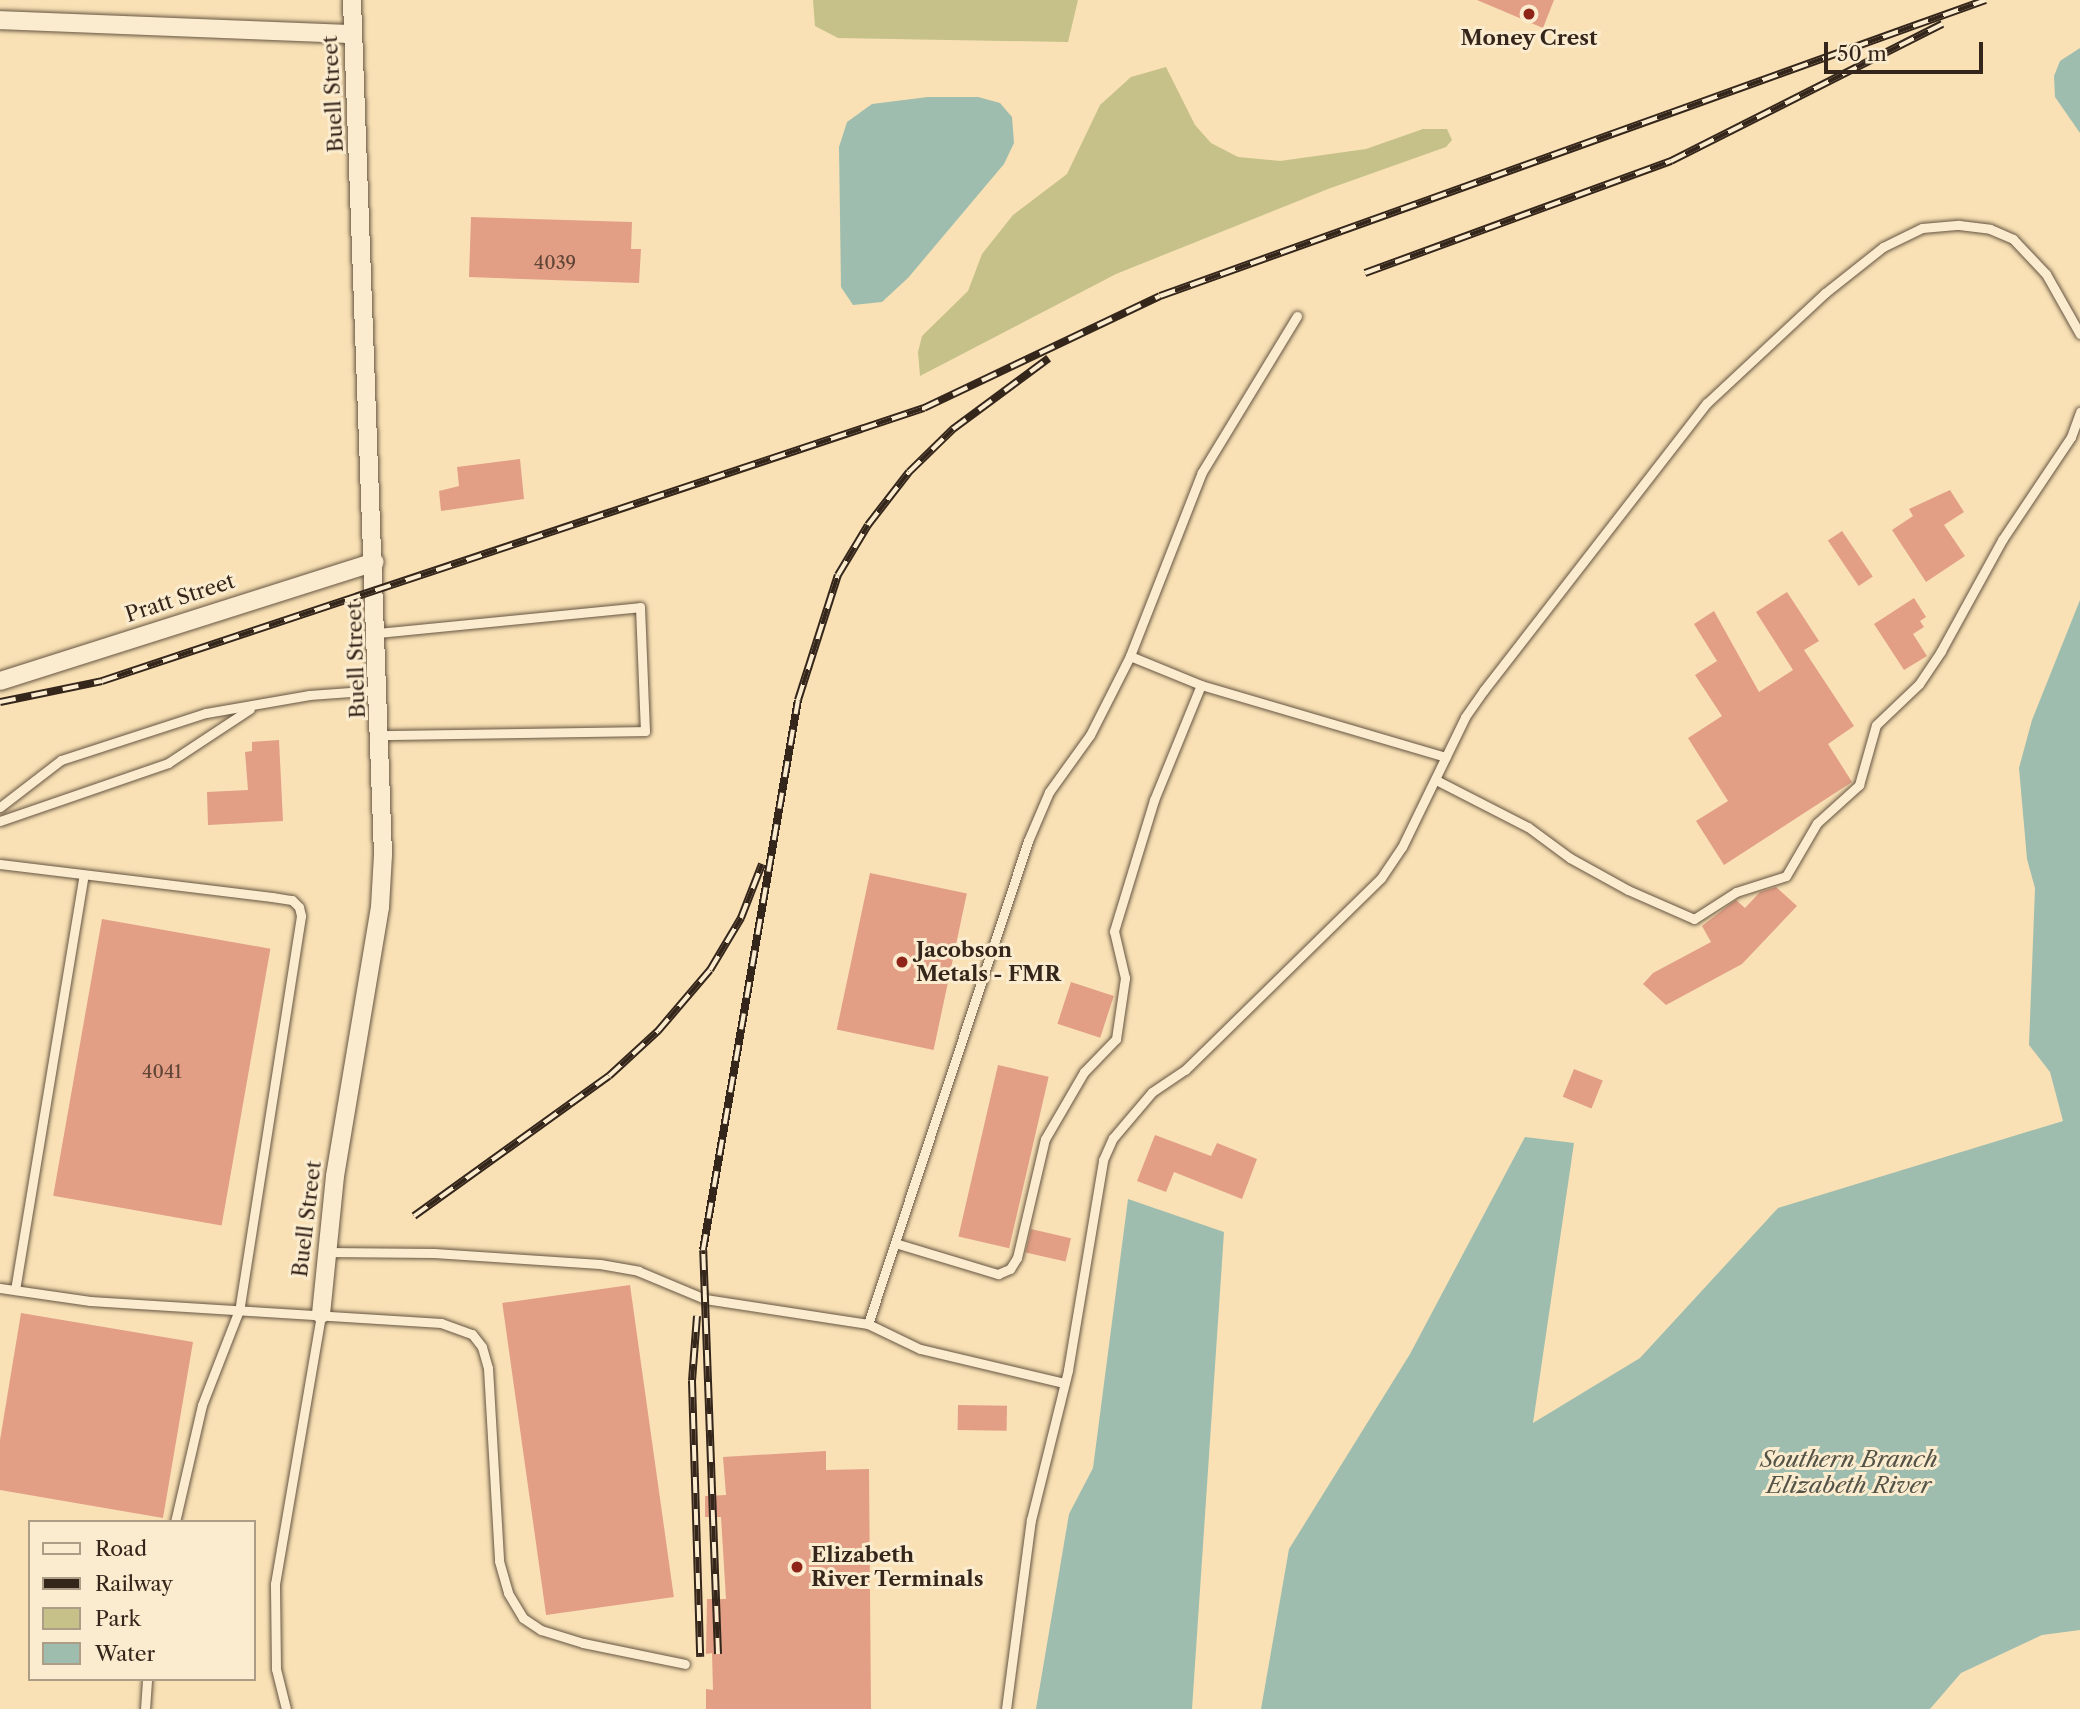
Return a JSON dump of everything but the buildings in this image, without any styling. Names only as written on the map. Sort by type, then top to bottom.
[{"type":"street","name":"Buell Street","points":[[321,1314],[324,1252],[380,907],[380,690],[352,0]]},
{"type":"street","points":[[0,20],[354,34]]},
{"type":"street","name":"Pratt Street","points":[[0,681],[375,562]]},
{"type":"lane","points":[[1006,1709],[1031,1520],[1064,1383],[1103,1160],[1113,1138],[1152,1092],[1185,1070],[1350,913],[1402,847],[1446,757],[1484,690],[1707,402],[1759,350],[1883,247],[1922,228],[1959,225],[1990,229],[2013,239],[2046,274],[2080,334]]},
{"type":"lane","points":[[868,1324],[1028,841],[1049,792],[1090,735],[1130,656],[1202,472],[1297,316]]},
{"type":"lane","points":[[1436,780],[1528,827],[1570,858],[1628,890],[1694,919],[1736,892],[1786,876],[1817,823],[1859,785],[1876,725],[1919,684],[1941,651],[2002,540],[2071,438],[2080,412]]},
{"type":"lane","points":[[377,633],[640,607],[645,731],[381,735]]},
{"type":"lane","points":[[1130,656],[1201,685],[1446,757]]},
{"type":"lane","points":[[895,1243],[998,1274],[1010,1269],[1017,1258],[1048,1130],[1084,1072],[1116,1039],[1125,978],[1114,931],[1154,800],[1201,685]]},
{"type":"lane","points":[[0,807],[61,760],[206,713],[251,708],[309,695],[380,690]]},
{"type":"lane","points":[[0,821],[168,763],[251,708]]},
{"type":"lane","points":[[0,864],[272,897],[292,900],[299,907],[301,916],[239,1310],[202,1405],[175,1520]]},
{"type":"lane","points":[[15,1290],[84,875]]},
{"type":"lane","points":[[324,1252],[434,1253],[600,1264],[638,1271],[705,1298],[868,1324],[920,1349],[1064,1383]]},
{"type":"lane","points":[[0,1288],[239,1310],[441,1323],[472,1334],[482,1347],[488,1368],[499,1561],[508,1593],[523,1618],[541,1630],[572,1640],[685,1664]]},
{"type":"lane","points":[[286,1709],[276,1669],[275,1584],[321,1314]]},
{"type":"lane","points":[[145,1709],[147,1681]]},
{"type":"green space","points":[[813,0],[1078,0],[1068,42],[838,38],[815,26]]},
{"type":"green space","points":[[1166,67],[1195,125],[1211,143],[1238,157],[1280,161],[1366,149],[1423,129],[1447,129],[1452,140],[1446,147],[1328,189],[1116,274],[920,376],[918,352],[922,336],[968,291],[982,254],[1013,215],[1067,174],[1100,105],[1131,77]]},
{"type":"water","points":[[2080,48],[2080,133],[2055,97],[2054,76],[2060,61]]},
{"type":"water","points":[[928,97],[978,97],[1000,103],[1012,117],[1014,143],[1004,164],[908,278],[882,302],[853,305],[841,287],[839,147],[847,122],[872,104]]},
{"type":"water","name":"Southern Branch Elizabeth River","points":[[2080,600],[2080,1630],[2042,1635],[1961,1673],[1930,1709],[1261,1709],[1289,1549],[1410,1354],[1525,1137],[1574,1143],[1533,1423],[1640,1358],[1778,1208],[2063,1121],[2050,1072],[2029,1045],[2035,888],[2027,859],[2019,768],[2032,720]]},
{"type":"water","points":[[1128,1199],[1224,1232],[1192,1709],[1036,1709],[1069,1514],[1093,1468]]},
{"type":"railway","points":[[0,702],[102,681],[924,408],[1160,296],[1986,0]]},
{"type":"railway","points":[[1365,273],[1671,161],[1942,24]]},
{"type":"railway","points":[[718,1654],[703,1250],[798,700],[838,575],[868,525],[909,472],[953,429],[1049,358]]},
{"type":"railway","points":[[414,1216],[609,1076],[658,1031],[710,970],[741,918],[762,864]]},
{"type":"railway","points":[[697,1316],[692,1381],[700,1657]]},
{"type":"place","name":"Money Crest","points":[[1529,14]]},
{"type":"place","name":"Jacobson Metals - FMR","points":[[902,962]]},
{"type":"place","name":"Elizabeth River Terminals","points":[[797,1567]]}]
